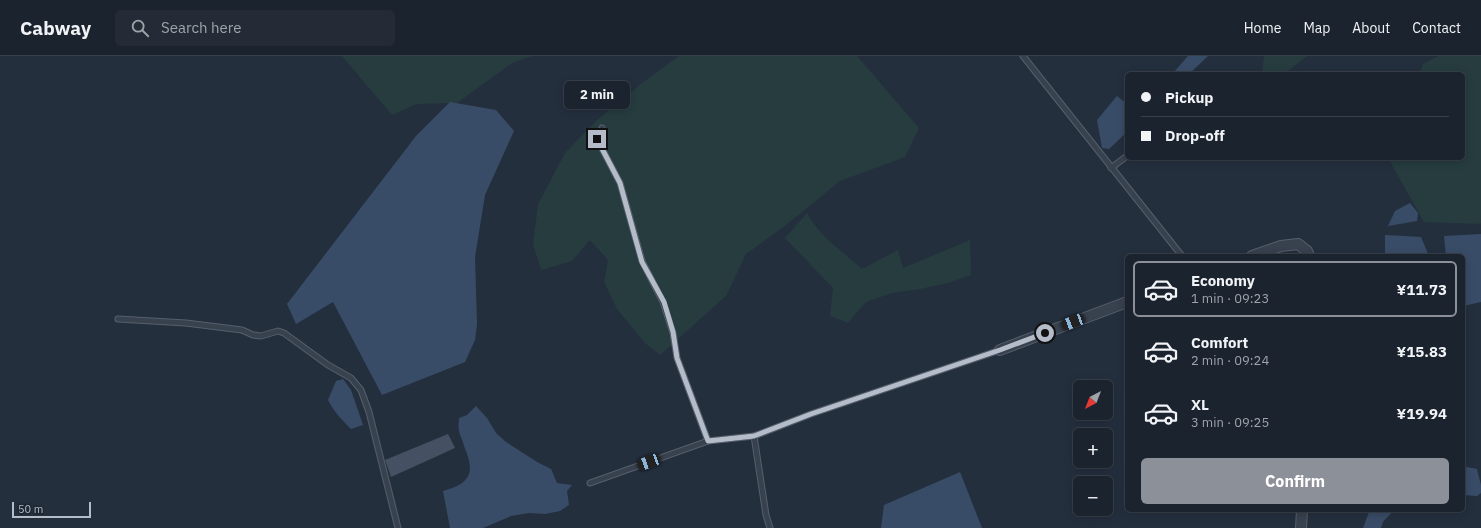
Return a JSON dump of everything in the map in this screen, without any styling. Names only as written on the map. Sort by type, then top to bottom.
[{"type":"street","points":[[1258,254],[1281,246],[1298,244],[1307,251],[1308,254]]},
{"type":"street","points":[[1000,350],[1125,303]]},
{"type":"street","points":[[1301,528],[1302,512]]},
{"type":"lane","points":[[1023,56],[1180,254]]},
{"type":"lane","points":[[602,128],[597,139],[620,183],[642,262],[664,302],[673,332],[677,358],[708,441]]},
{"type":"lane","points":[[1111,168],[1125,158]]},
{"type":"lane","points":[[118,319],[186,323],[242,330],[253,335],[261,336],[278,331],[284,333],[328,365],[351,378],[362,390],[369,412],[398,528]]},
{"type":"lane","points":[[590,483],[708,441],[754,436],[811,414],[1000,350]]},
{"type":"lane","points":[[754,436],[766,515],[770,528]]},
{"type":"green space","points":[[342,56],[532,56],[512,63],[457,103],[417,104],[392,115]]},
{"type":"green space","points":[[679,56],[857,56],[919,128],[905,157],[840,181],[786,225],[746,254],[726,296],[660,355],[646,344],[617,309],[604,282],[608,260],[590,240],[572,261],[541,270],[533,244],[538,204],[565,153],[598,119],[642,83]]},
{"type":"green space","points":[[1264,56],[1307,56],[1287,72],[1262,72]]},
{"type":"green space","points":[[1439,56],[1481,56],[1480,224],[1424,222],[1389,160],[1465,160],[1465,72],[1421,72],[1423,64]]},
{"type":"green space","points":[[807,213],[824,236],[862,269],[898,250],[903,268],[970,240],[971,275],[948,283],[892,293],[866,302],[848,323],[830,316],[833,288],[785,238]]},
{"type":"water","points":[[1188,56],[1208,56],[1191,72],[1174,72]]},
{"type":"water","points":[[1117,96],[1125,102],[1125,134],[1109,149],[1102,148],[1097,120]]},
{"type":"water","points":[[450,102],[496,110],[514,131],[485,195],[475,257],[477,324],[475,340],[465,362],[382,395],[333,302],[296,324],[287,304],[416,136]]},
{"type":"water","points":[[1410,203],[1418,213],[1417,221],[1388,226],[1395,211]]},
{"type":"water","points":[[1481,234],[1481,302],[1465,306],[1465,254],[1446,254],[1444,236]]},
{"type":"water","points":[[1385,235],[1421,237],[1428,254],[1385,254]]},
{"type":"water","points":[[343,379],[351,390],[363,425],[351,429],[341,419],[328,400],[336,381]]},
{"type":"water","points":[[476,406],[487,418],[496,433],[506,442],[537,462],[551,469],[557,483],[572,485],[567,491],[569,505],[560,511],[545,514],[529,513],[511,516],[483,528],[450,528],[443,491],[460,484],[465,480],[470,470],[459,431],[459,418],[467,415]]},
{"type":"water","points":[[1465,468],[1477,469],[1481,485],[1481,493],[1477,496],[1465,495]]},
{"type":"water","points":[[960,472],[982,528],[881,528],[884,505]]},
{"type":"water","points":[[1369,512],[1392,512],[1383,522],[1381,528],[1363,528]]},
{"type":"building","points":[[448,434],[455,448],[391,477],[385,460]]},
{"type":"route","points":[[597,139],[620,183],[642,262],[664,302],[673,332],[677,358],[708,441],[754,436],[811,414],[1000,350],[1045,333]]}]
